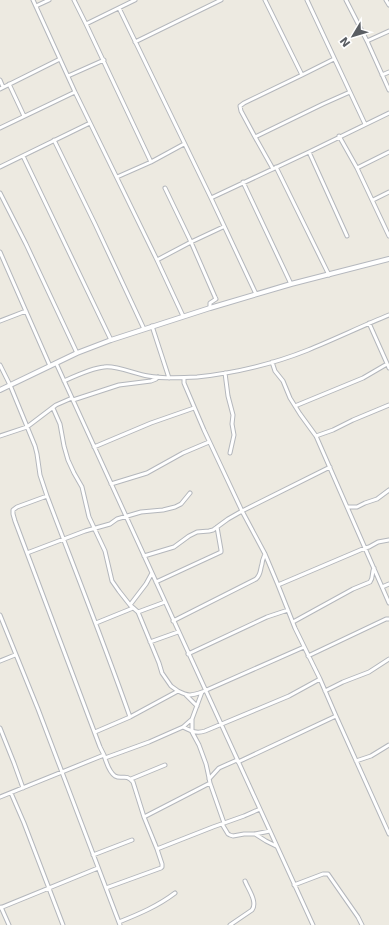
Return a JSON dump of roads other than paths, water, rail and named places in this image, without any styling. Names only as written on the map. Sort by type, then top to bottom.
[{"type":"street","points":[[33,0],[75,92],[183,316]]},
{"type":"street","points":[[36,6],[49,0]]},
{"type":"street","points":[[74,0],[104,60],[151,162]]},
{"type":"street","points":[[86,24],[135,0]]},
{"type":"street","points":[[135,42],[222,0]]},
{"type":"street","points":[[265,0],[302,75]]},
{"type":"street","points":[[307,0],[365,124]]},
{"type":"street","points":[[346,0],[367,41],[389,90]]},
{"type":"street","points":[[386,0],[389,5]]},
{"type":"street","points":[[119,8],[256,294]]},
{"type":"street","points":[[367,41],[389,31]]},
{"type":"street","points":[[0,80],[2,88],[60,59]]},
{"type":"street","points":[[329,275],[274,168],[241,111],[240,106],[334,59]]},
{"type":"street","points":[[68,76],[104,60]]},
{"type":"street","points":[[382,75],[389,72]]},
{"type":"street","points":[[9,84],[24,116]]},
{"type":"street","points":[[0,128],[75,92]]},
{"type":"street","points":[[256,137],[350,92]]},
{"type":"street","points":[[211,198],[389,113]]},
{"type":"street","points":[[0,167],[90,123]]},
{"type":"street","points":[[339,136],[357,168],[388,233]]},
{"type":"street","points":[[54,140],[102,238],[144,329]]},
{"type":"street","points":[[117,177],[151,162],[184,144]]},
{"type":"street","points":[[308,152],[347,236]]},
{"type":"street","points":[[357,168],[389,152]]},
{"type":"street","points":[[23,156],[111,340]]},
{"type":"street","points":[[243,182],[291,284]]},
{"type":"street","points":[[164,188],[191,242],[216,298],[215,301],[210,303],[210,308]]},
{"type":"street","points":[[373,200],[389,192]]},
{"type":"street","points":[[0,193],[26,244],[77,353]]},
{"type":"street","points":[[157,260],[224,227]]},
{"type":"street","points":[[0,252],[50,366]]},
{"type":"street","points":[[0,390],[77,353],[152,326],[291,284],[389,260]]},
{"type":"street","points":[[0,321],[26,311]]},
{"type":"street","points":[[64,381],[105,366],[148,376],[169,378],[196,377],[225,373],[254,367],[308,350],[389,315]]},
{"type":"street","points":[[369,323],[389,368]]},
{"type":"street","points":[[152,326],[169,378]]},
{"type":"street","points":[[272,362],[275,371],[283,381],[290,398],[316,436],[389,603]]},
{"type":"street","points":[[56,363],[204,691],[221,724],[313,925]]},
{"type":"street","points":[[0,364],[28,427],[36,450],[40,475],[47,496],[96,623],[130,717]]},
{"type":"street","points":[[295,406],[362,378],[387,364]]},
{"type":"street","points":[[225,373],[233,415],[232,424],[234,435],[230,453]]},
{"type":"street","points":[[0,436],[28,427],[59,403],[119,385],[156,379],[158,377]]},
{"type":"street","points":[[184,378],[184,383],[209,442],[242,511],[265,554],[304,647],[320,679],[388,832]]},
{"type":"street","points":[[316,436],[389,405]]},
{"type":"street","points":[[53,408],[60,424],[68,460],[83,490],[89,517],[105,551],[112,581],[119,592],[138,612],[162,673],[171,686],[186,695],[197,706]]},
{"type":"street","points":[[94,447],[151,423],[194,408]]},
{"type":"street","points":[[111,484],[147,473],[183,453],[209,442]]},
{"type":"street","points":[[144,556],[174,546],[193,534],[211,531],[242,511],[330,467]]},
{"type":"street","points":[[348,507],[356,507],[377,499],[389,490]]},
{"type":"street","points":[[27,553],[94,528],[110,524],[118,519],[144,511],[175,508],[181,504],[190,493]]},
{"type":"street","points":[[47,496],[15,508],[13,512],[15,522],[104,757],[113,774],[120,778],[126,777],[130,779],[134,785],[144,817],[158,849],[162,864],[161,868],[106,888]]},
{"type":"street","points":[[156,582],[221,552],[217,527]]},
{"type":"street","points":[[278,585],[378,542],[389,540]]},
{"type":"street","points":[[173,620],[256,579],[261,573],[265,554]]},
{"type":"street","points":[[293,622],[353,589],[370,582],[373,576],[372,572],[374,568]]},
{"type":"street","points":[[130,605],[146,584],[152,573]]},
{"type":"street","points":[[382,587],[389,584]]},
{"type":"street","points":[[138,612],[165,602]]},
{"type":"street","points":[[96,623],[133,608]]},
{"type":"street","points":[[188,654],[267,617],[288,610]]},
{"type":"street","points":[[0,617],[38,709],[120,924],[153,908],[175,893]]},
{"type":"street","points":[[308,656],[389,619]]},
{"type":"street","points":[[150,642],[178,632]]},
{"type":"street","points":[[186,695],[194,695],[204,691],[304,647]]},
{"type":"street","points":[[0,661],[16,655]]},
{"type":"street","points":[[325,691],[375,669],[389,659]]},
{"type":"street","points":[[183,727],[192,732],[201,732],[289,696],[320,679]]},
{"type":"street","points":[[95,732],[130,717],[178,691]]},
{"type":"street","points":[[204,691],[192,719],[192,732],[206,764],[210,784],[223,823],[230,835],[234,836],[270,831]]},
{"type":"street","points":[[209,779],[220,768],[336,716]]},
{"type":"street","points":[[0,797],[61,772],[138,747],[183,727],[192,719]]},
{"type":"street","points":[[0,728],[23,788]]},
{"type":"street","points":[[356,761],[371,756],[389,745]]},
{"type":"street","points":[[130,779],[165,765]]},
{"type":"street","points":[[144,817],[210,784]]},
{"type":"street","points":[[11,793],[63,925]]},
{"type":"street","points":[[158,849],[244,816],[260,808]]},
{"type":"street","points":[[255,834],[276,846]]},
{"type":"street","points":[[93,855],[132,840]]},
{"type":"street","points":[[9,925],[1,907],[98,868]]},
{"type":"street","points":[[294,885],[323,874],[328,874],[362,925]]},
{"type":"street","points":[[230,925],[255,907],[245,881]]}]
